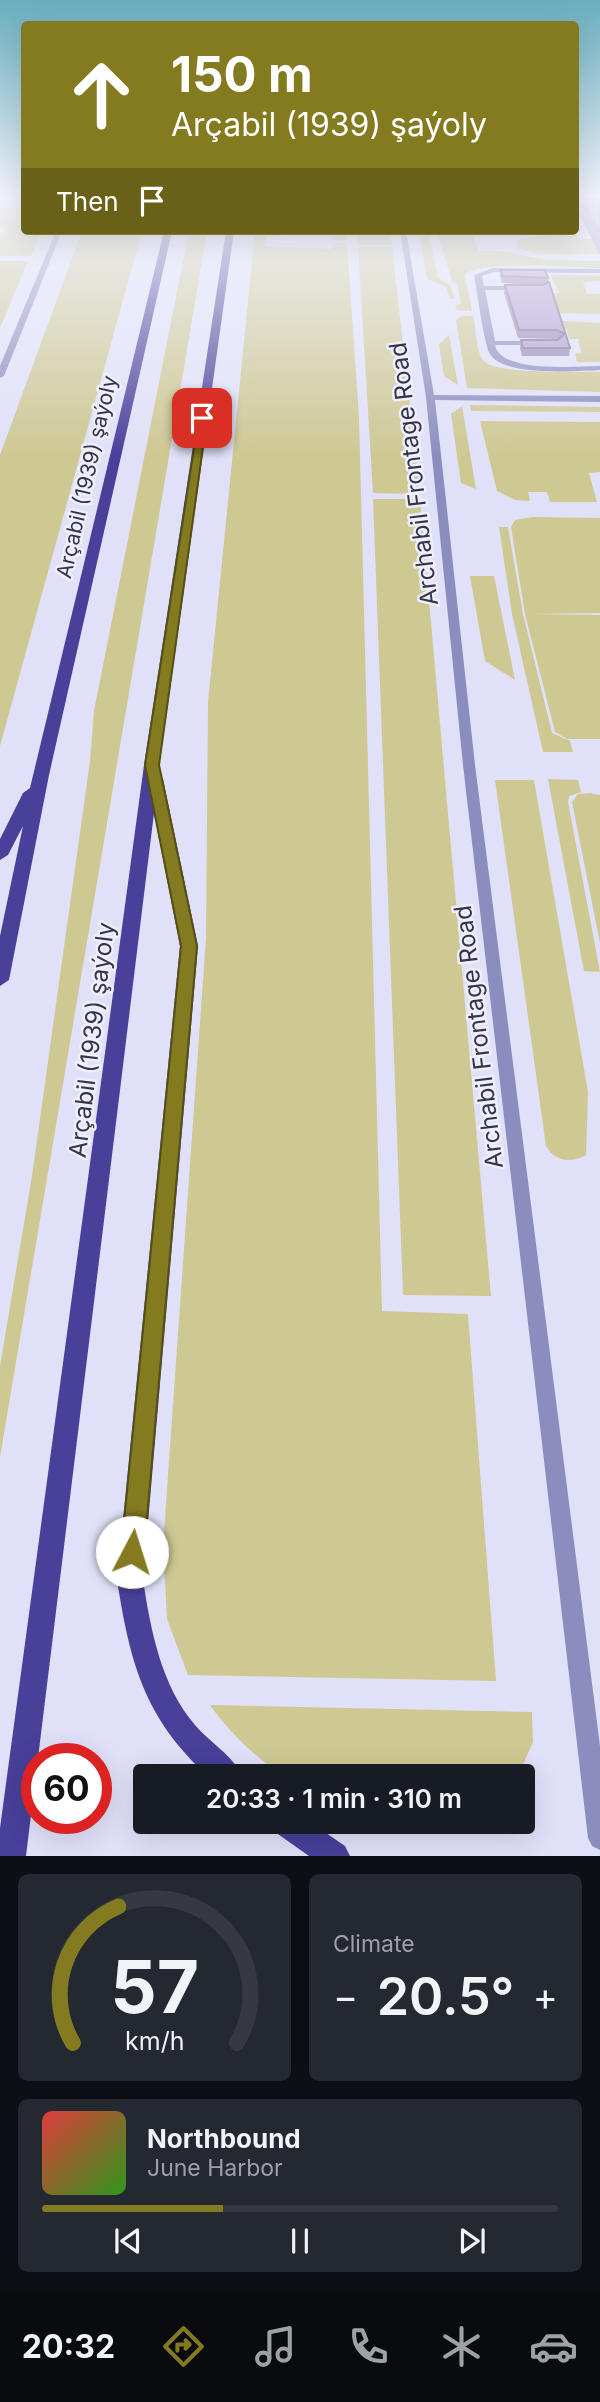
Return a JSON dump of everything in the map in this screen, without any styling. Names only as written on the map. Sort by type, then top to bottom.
[{"type":"main road","name":"Arçabil (1939) şaýoly","points":[[0,980],[41,775],[156,284]]},
{"type":"main road","name":"Arçabil (1939) şaýoly","points":[[11,1856],[152,765],[222,284]]},
{"type":"main road","points":[[152,765],[189,946],[130,1580],[138,1630],[153,1675],[185,1735],[215,1764]]},
{"type":"main road","points":[[0,855],[41,775]]},
{"type":"main road","points":[[303,1834],[335,1856]]},
{"type":"street","points":[[0,376],[38,284]]},
{"type":"street","name":"Archabil Frontage Road","points":[[412,284],[430,397],[469,765],[600,1838]]},
{"type":"street","points":[[479,284],[490,343],[496,358],[516,366],[600,368]]},
{"type":"street","points":[[480,288],[531,288]]},
{"type":"street","points":[[490,343],[544,343]]},
{"type":"street","points":[[430,397],[600,399]]},
{"type":"shaded area","points":[[0,284],[19,284],[0,328]]},
{"type":"shaded area","points":[[63,284],[127,284],[0,746],[0,455]]},
{"type":"shaded area","points":[[179,284],[198,284],[0,1457],[0,1366],[32,1176],[90,761],[94,711]]},
{"type":"shaded area","points":[[250,284],[350,284],[359,417],[382,1311],[468,1314],[496,1681],[188,1675],[167,1619],[163,1546],[206,938],[208,702]]},
{"type":"shaded area","points":[[360,284],[396,284],[420,494],[373,493]]},
{"type":"shaded area","points":[[438,284],[450,285],[455,299],[450,299],[446,287]]},
{"type":"shaded area","points":[[457,284],[467,284],[472,311],[457,310],[455,306],[461,303]]},
{"type":"shaded area","points":[[555,284],[584,284],[587,294],[600,294],[600,314],[547,313],[549,293],[560,293]]},
{"type":"shaded area","points":[[462,316],[473,316],[480,354],[489,364],[518,370],[600,372],[600,392],[467,388],[456,320]]},
{"type":"shaded area","points":[[548,320],[600,323],[600,362],[577,362],[575,354],[581,353],[578,339],[569,339],[567,329],[520,328]]},
{"type":"shaded area","points":[[449,335],[458,385],[444,376],[439,344]]},
{"type":"shaded area","points":[[470,405],[600,407],[600,412],[471,411]]},
{"type":"shaded area","points":[[462,406],[476,489],[461,483],[451,414]]},
{"type":"shaded area","points":[[480,421],[600,422],[600,472],[589,473],[597,502],[550,502],[547,492],[528,492],[530,501],[515,500],[497,491]]},
{"type":"shaded area","points":[[373,499],[420,499],[491,1296],[403,1295]]},
{"type":"shaded area","points":[[532,517],[600,518],[600,613],[532,614],[600,615],[600,739],[567,739],[555,732],[525,614],[511,527],[515,520]]},
{"type":"shaded area","points":[[499,527],[508,527],[523,614],[552,733],[570,741],[573,752],[543,752],[512,614]]},
{"type":"shaded area","points":[[470,576],[494,576],[515,680],[485,661]]},
{"type":"shaded area","points":[[548,779],[578,780],[581,792],[569,796],[568,802],[600,972],[584,971]]},
{"type":"shaded area","points":[[495,780],[534,780],[588,1092],[586,1155],[574,1160],[558,1158],[546,1146]]},
{"type":"shaded area","points":[[578,794],[600,795],[600,943],[572,802]]},
{"type":"shaded area","points":[[210,1705],[532,1712],[533,1742],[523,1764],[266,1764],[226,1726]]},
{"type":"building","points":[[550,284],[570,348],[523,348],[521,340],[558,340],[564,334],[558,330],[519,330],[505,285]]},
{"type":"route","points":[[132,1552],[189,946],[152,765],[202,418]]}]
